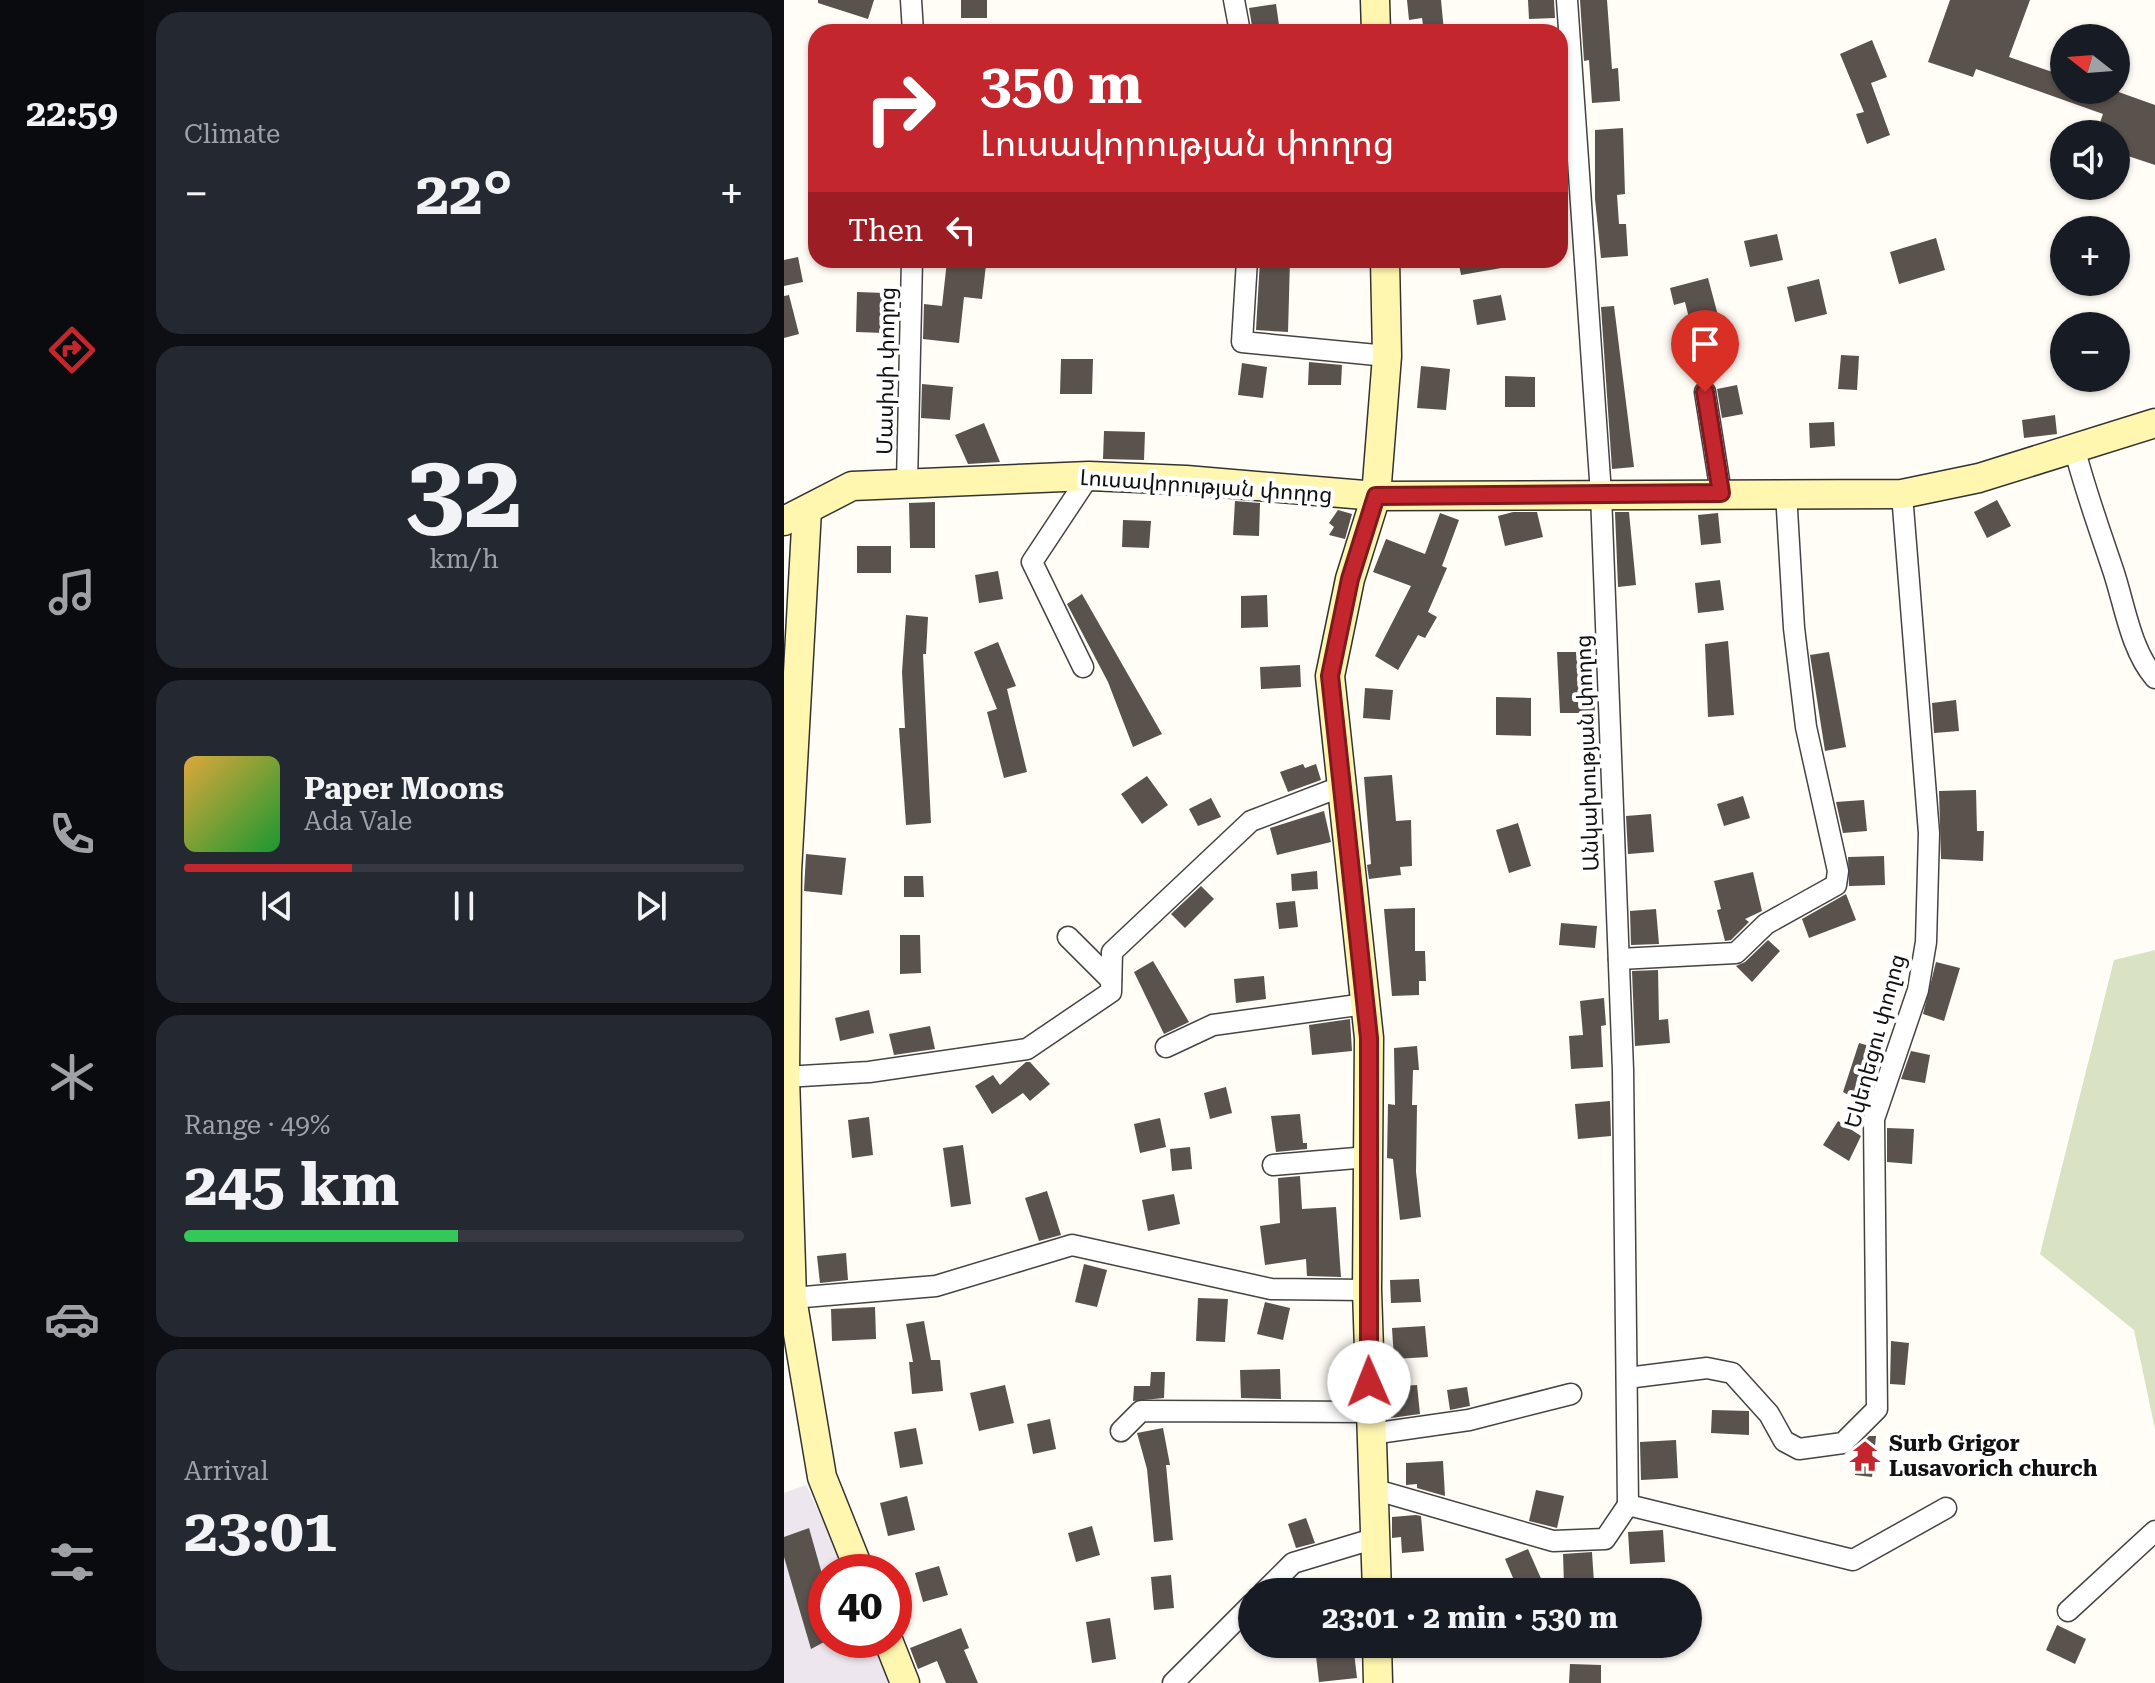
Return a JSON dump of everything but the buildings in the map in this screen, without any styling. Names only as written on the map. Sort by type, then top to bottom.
[{"type":"street","points":[[911,0],[912,24]]},
{"type":"street","points":[[1234,0],[1238,24]]},
{"type":"street","points":[[1375,0],[1376,24]]},
{"type":"street","name":"Անկախության փողոց","points":[[1567,0],[1601,494],[1619,959],[1628,1505]]},
{"type":"street","name":"Մասիսի փողոց","points":[[907,483],[912,268]]},
{"type":"street","points":[[1247,268],[1242,342],[1387,356]]},
{"type":"street","points":[[1377,1578],[1367,1290],[1369,1038],[1330,676],[1350,579],[1376,496],[1387,356],[1385,268]]},
{"type":"street","points":[[1705,392],[1721,493]]},
{"type":"street","name":"Լուսավորության փողոց","points":[[796,516],[852,486],[1089,476],[1186,480],[1376,496],[1902,494],[1979,478],[2155,423]]},
{"type":"street","points":[[2074,447],[2092,515],[2134,638],[2145,666],[2155,678]]},
{"type":"street","points":[[1083,667],[1032,562],[1089,476]]},
{"type":"street","points":[[1619,959],[1736,953],[1766,924],[1836,885],[1838,871],[1806,727],[1794,628],[1786,493]]},
{"type":"street","name":"Եկեղեցու փողոց","points":[[1627,1378],[1707,1368],[1732,1373],[1769,1414],[1784,1441],[1799,1449],[1843,1443],[1877,1409],[1874,1119],[1918,990],[1926,942],[1929,833],[1902,494]]},
{"type":"street","points":[[796,516],[785,1077],[792,1298],[822,1477],[853,1554]]},
{"type":"street","points":[[785,1077],[869,1072],[1027,1049],[1111,992],[1112,952],[1251,821],[1340,787]]},
{"type":"street","points":[[1068,937],[1111,980]]},
{"type":"street","points":[[1166,1047],[1213,1025],[1365,1004]]},
{"type":"street","points":[[1273,1165],[1368,1157]]},
{"type":"street","points":[[792,1298],[936,1286],[1072,1245],[1271,1289],[1367,1290]]},
{"type":"street","points":[[1121,1431],[1141,1411],[1370,1423],[1469,1420],[1571,1394]]},
{"type":"street","points":[[1373,1489],[1553,1541],[1605,1539],[1628,1505],[1853,1560],[1946,1508]]},
{"type":"street","points":[[2068,1611],[2155,1531]]},
{"type":"street","points":[[1278,1578],[1293,1563],[1376,1538]]},
{"type":"street","points":[[1173,1683],[1238,1618]]},
{"type":"street","points":[[895,1658],[905,1683]]},
{"type":"street","points":[[1377,1658],[1378,1683]]},
{"type":"shaded area","points":[[806,1485],[839,1554],[808,1554],[808,1658],[886,1658],[895,1683],[784,1683],[784,1493]]},
{"type":"green space","points":[[2155,950],[2155,1429],[2134,1330],[2040,1254],[2114,960]]},
{"type":"place","name":"Surb Grigor Lusavorich church","points":[[1865,1456]]},
{"type":"route","points":[[1369,1382],[1369,1038],[1330,676],[1350,579],[1376,496],[1721,493],[1705,392]]}]
